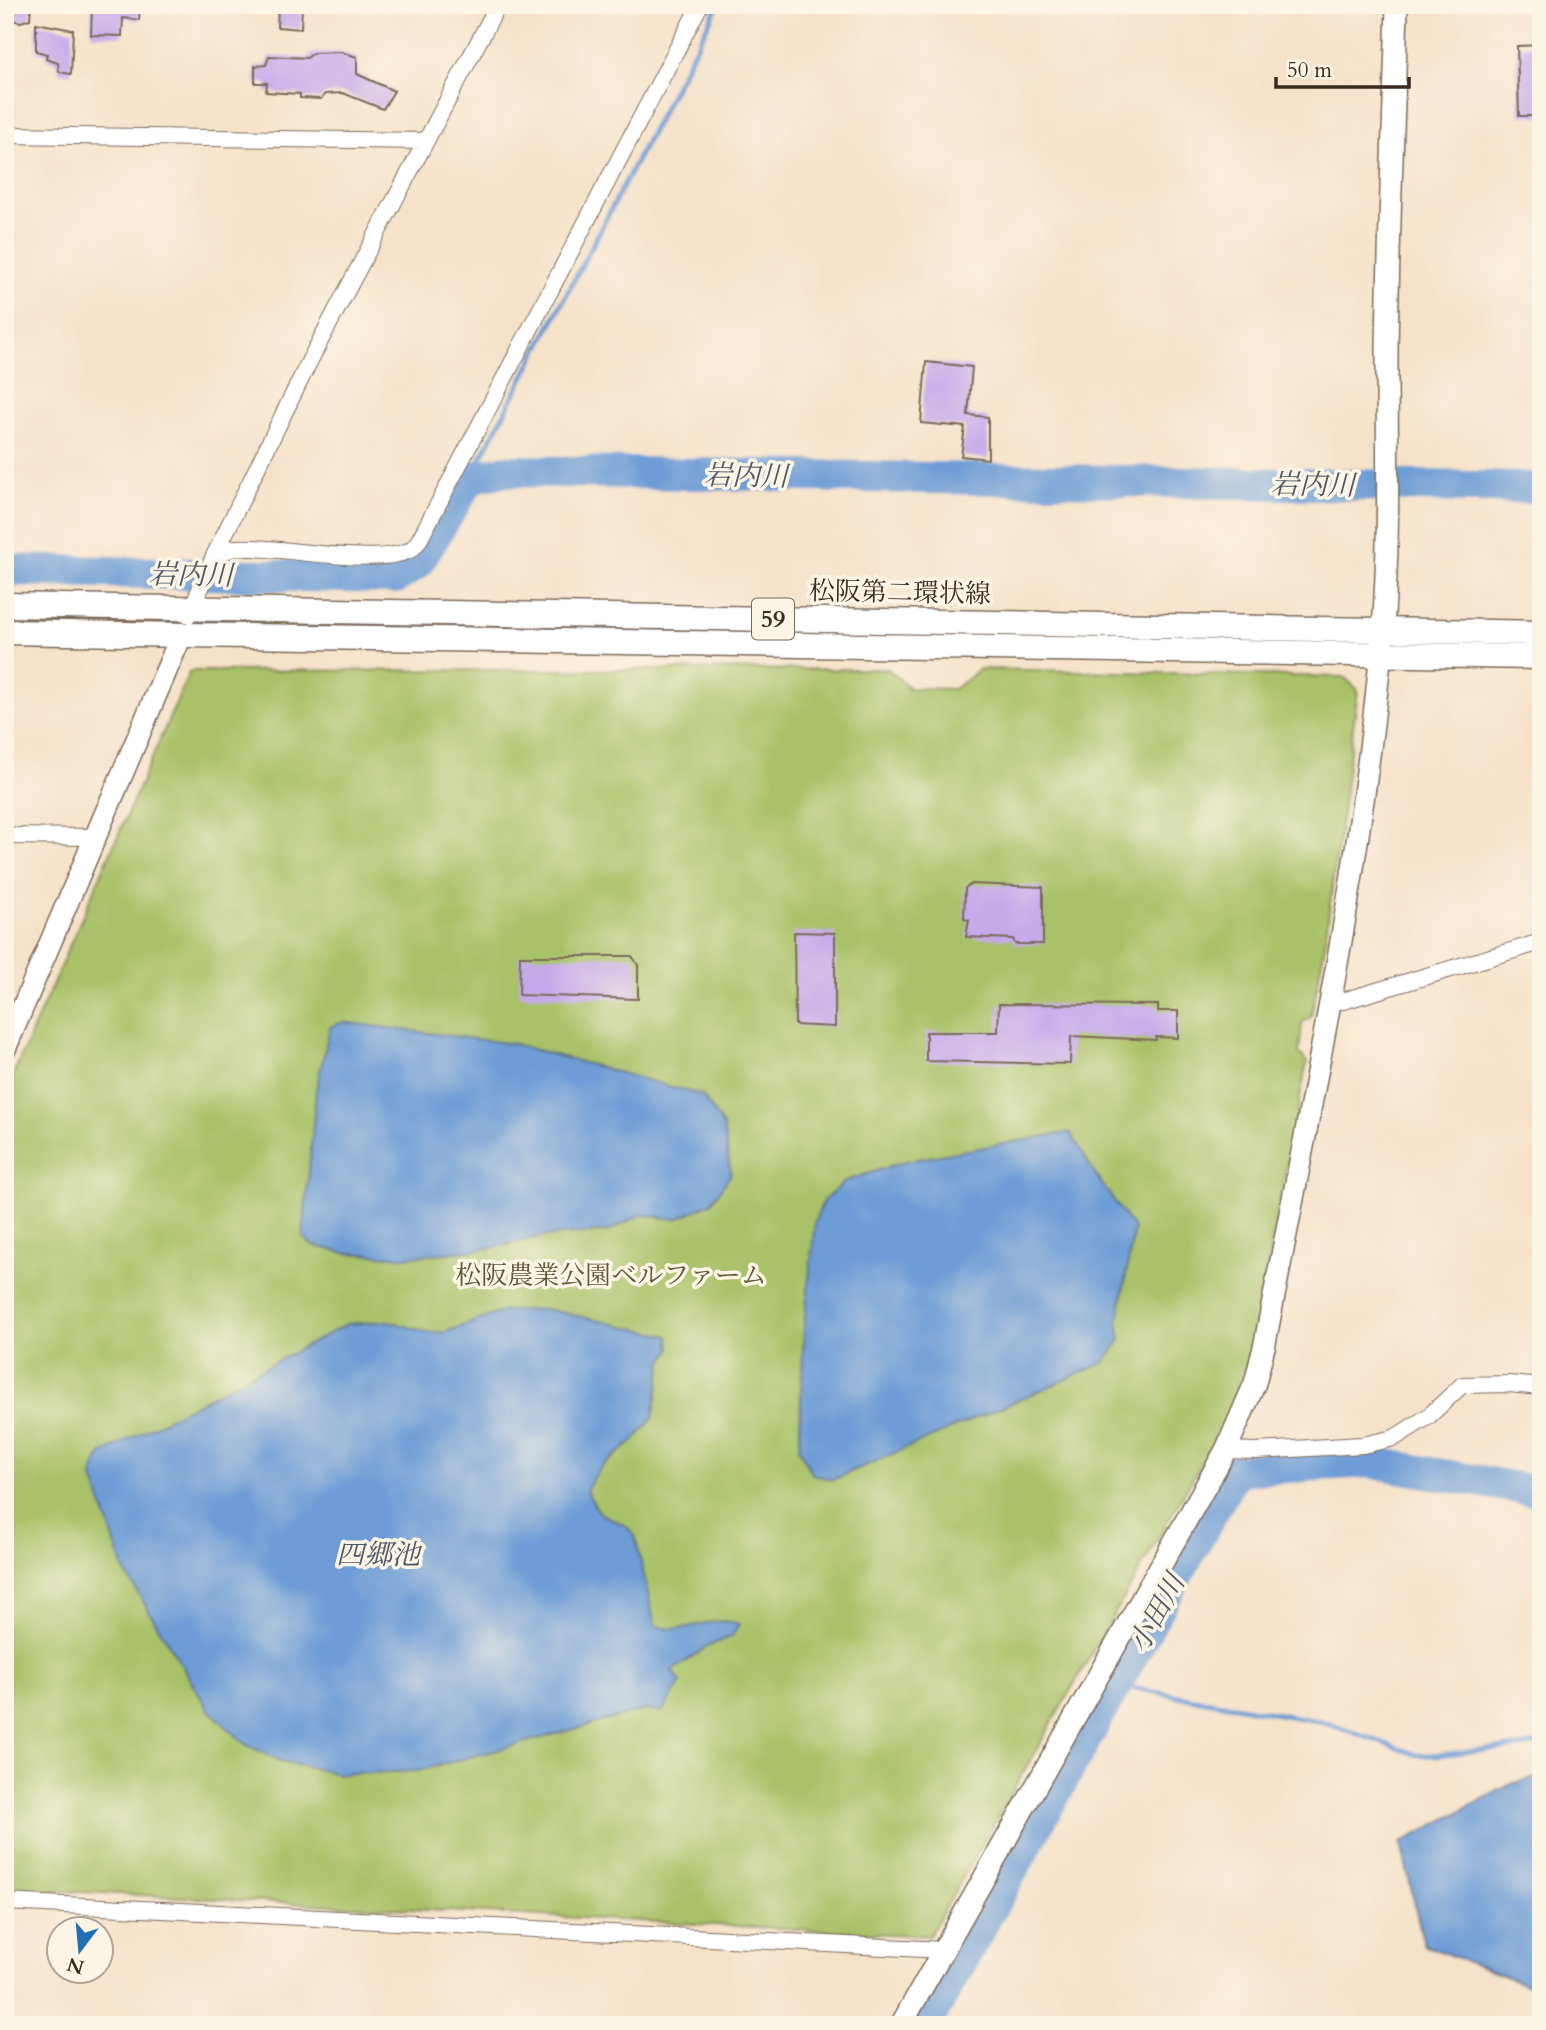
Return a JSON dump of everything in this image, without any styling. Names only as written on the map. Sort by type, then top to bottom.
[{"type":"main road","name":"松阪第二環状線","points":[[5,605],[196,599],[1381,642],[1541,657]]},
{"type":"main road","name":"松阪第二環状線","points":[[5,632],[181,636],[1381,642],[1541,634]]},
{"type":"street","points":[[5,1049],[13,1014],[94,837],[215,555],[310,360],[498,5]]},
{"type":"street","points":[[215,555],[232,548],[256,548],[389,557],[412,548],[422,535],[700,5]]},
{"type":"street","points":[[901,2025],[1226,1450],[1255,1382],[1265,1343],[1330,999],[1363,806],[1381,642],[1389,469],[1387,356],[1397,5]]},
{"type":"street","points":[[5,135],[425,141]]},
{"type":"street","points":[[5,836],[94,837]]},
{"type":"street","points":[[1330,999],[1343,1000],[1541,942]]},
{"type":"street","points":[[1226,1450],[1363,1445],[1394,1438],[1429,1416],[1462,1385],[1509,1384],[1541,1387]]},
{"type":"street","points":[[5,1902],[943,1950]]},
{"type":"green space","name":"松阪農業公園ベルファーム","points":[[888,669],[909,688],[954,689],[980,669],[1344,677],[1358,690],[1324,950],[1311,1017],[1302,1023],[1299,1053],[1307,1062],[1249,1356],[1225,1422],[929,1936],[5,1888],[5,1093],[190,671]]},
{"type":"water","points":[[342,1022],[514,1044],[702,1095],[723,1126],[731,1174],[711,1203],[677,1219],[640,1215],[610,1231],[540,1237],[487,1249],[405,1257],[345,1253],[311,1245],[303,1237],[316,1090],[330,1027]]},
{"type":"water","points":[[1070,1132],[1099,1180],[1134,1229],[1118,1321],[1121,1340],[1104,1363],[832,1480],[812,1474],[799,1449],[804,1327],[815,1221],[823,1201],[846,1181],[906,1161]]},
{"type":"water","name":"四郷池","points":[[546,1309],[669,1336],[671,1349],[663,1361],[653,1418],[634,1441],[601,1467],[586,1490],[599,1513],[625,1525],[635,1536],[655,1625],[676,1629],[728,1621],[739,1624],[732,1636],[707,1647],[672,1671],[681,1682],[662,1712],[645,1710],[418,1771],[339,1774],[280,1761],[245,1744],[208,1709],[124,1570],[93,1478],[95,1465],[103,1453],[347,1324],[389,1321],[430,1333],[445,1332],[504,1311]]},
{"type":"water","points":[[1541,1777],[1541,1990],[1424,1945],[1401,1843],[1513,1783]]},
{"type":"building","points":[[6,5],[31,5],[30,19],[21,22],[6,19]]},
{"type":"building","points":[[92,5],[140,5],[139,20],[123,18],[122,36],[91,35]]},
{"type":"building","points":[[278,6],[302,8],[301,29],[277,27]]},
{"type":"building","points":[[36,23],[73,30],[71,74],[59,72],[58,63],[46,59],[47,54],[36,51]]},
{"type":"building","points":[[1540,45],[1541,116],[1519,116],[1517,46]]},
{"type":"building","points":[[341,52],[357,57],[357,74],[394,91],[383,109],[343,93],[325,94],[321,99],[300,98],[300,94],[266,92],[267,83],[255,83],[255,66],[266,65],[269,56],[307,58],[313,53]]},
{"type":"building","points":[[926,362],[972,367],[968,415],[988,417],[988,459],[961,456],[965,427],[921,423]]},
{"type":"building","points":[[972,884],[1043,887],[1043,944],[1015,944],[1013,939],[966,937],[969,920],[964,919],[965,888]]},
{"type":"building","points":[[794,932],[835,933],[835,1027],[795,1025]]},
{"type":"building","points":[[520,956],[632,956],[638,965],[638,999],[519,995]]},
{"type":"building","points":[[999,1004],[1158,1005],[1158,1011],[1178,1011],[1178,1038],[1156,1037],[1156,1040],[1071,1036],[1070,1064],[926,1061],[926,1032],[998,1032]]},
{"type":"waterway","points":[[471,477],[718,5]]},
{"type":"waterway","name":"岩内川","points":[[5,570],[396,578],[418,563],[471,477],[507,471],[1541,488]]},
{"type":"waterway","name":"小田川","points":[[926,2025],[1236,1470],[1369,1462],[1541,1492]]},
{"type":"waterway","points":[[1116,1685],[1323,1722],[1417,1755],[1541,1743]]}]
